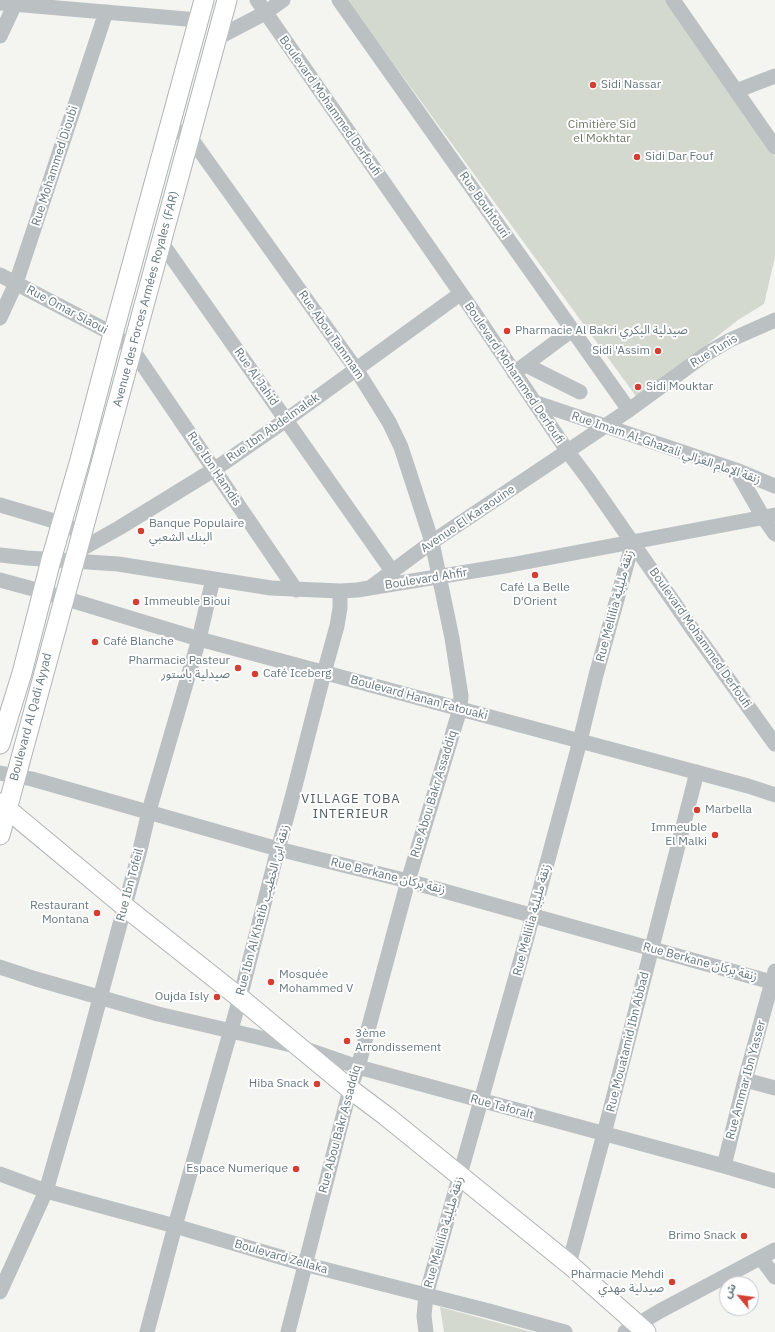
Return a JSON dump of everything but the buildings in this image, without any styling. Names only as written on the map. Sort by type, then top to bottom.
[{"type":"main road","name":"Avenue des Forces Armées Royales (FAR)","points":[[44,592],[51,560],[80,460],[204,0]]},
{"type":"main road","name":"Avenue des Forces Armées Royales (FAR)","points":[[64,599],[227,0]]},
{"type":"main road","name":"Boulevard Al Qadi Ayyad","points":[[0,744],[22,673],[44,592]]},
{"type":"main road","name":"Boulevard Al Qadi Ayyad","points":[[0,835],[8,775],[64,599]]},
{"type":"main road","points":[[3,806],[350,1089],[569,1264],[636,1329]]},
{"type":"street","points":[[217,38],[261,6],[284,0]]},
{"type":"street","name":"Rue Bouhtouri","points":[[339,0],[629,410]]},
{"type":"street","points":[[673,0],[775,147]]},
{"type":"street","points":[[0,3],[198,20]]},
{"type":"street","points":[[0,36],[15,4]]},
{"type":"street","name":"Boulevard Mohammed Derfoufi","points":[[261,6],[460,294],[520,369],[534,402],[775,744]]},
{"type":"street","name":"Rue Mohammed Dioubi","points":[[0,318],[16,283],[106,12]]},
{"type":"street","points":[[736,91],[775,76]]},
{"type":"street","name":"Rue Abou Tammam","points":[[169,127],[190,137],[356,369],[393,430],[401,448],[432,542],[439,576]]},
{"type":"street","name":"Rue Al Jahid","points":[[161,242],[392,571]]},
{"type":"street","name":"Rue Omar Slaoui","points":[[0,275],[113,334],[132,349]]},
{"type":"street","name":"Rue Ibn Abdelmalek","points":[[78,548],[108,535],[214,469],[286,420],[460,294]]},
{"type":"street","name":"Rue Tunis","points":[[568,452],[706,354],[772,325]]},
{"type":"street","points":[[520,369],[572,330]]},
{"type":"street","name":"Rue Ibn Hamdis","points":[[132,349],[296,590]]},
{"type":"street","points":[[520,369],[580,392]]},
{"type":"street","name":"Rue Imam Al-Ghazali زنقة الإمام الغزالي","points":[[534,402],[736,470],[775,486]]},
{"type":"street","name":"Avenue El Karaouine","points":[[369,588],[432,542],[568,452]]},
{"type":"street","points":[[736,470],[769,516],[775,534]]},
{"type":"street","points":[[0,505],[61,524],[78,548],[51,560],[0,555]]},
{"type":"street","name":"Boulevard Ahfir","points":[[78,548],[118,564],[271,588],[340,591],[369,588],[510,565],[769,516]]},
{"type":"street","name":"Rue Mellilia زنقة مليلية","points":[[426,1332],[424,1316],[426,1296],[533,916],[580,741],[596,675],[633,542]]},
{"type":"street","name":"Rue Abou Bakr Assaddiq","points":[[288,1332],[304,1264],[350,1089],[358,1067],[408,881],[460,708],[461,696],[452,638],[439,576]]},
{"type":"street","name":"Rue Ibn Tofeil","points":[[0,1292],[46,1191],[77,1083],[140,850],[149,811],[199,639],[213,579]]},
{"type":"street","name":"Boulevard Hanan Fatouaki","points":[[0,580],[150,623],[199,639],[697,772],[775,795]]},
{"type":"street","name":"Rue Ibn Al Khatib زنقة ابن الخطيب","points":[[147,1332],[175,1226],[240,998],[337,626],[340,608],[340,591]]},
{"type":"street","name":"Rue Mouatamid Ibn Abbad","points":[[569,1264],[697,772]]},
{"type":"street","name":"Rue Berkane زنقة بركان","points":[[8,775],[32,779],[149,811],[278,849],[408,881],[652,949],[774,978]]},
{"type":"street","name":"Rue Taforalt","points":[[0,967],[36,979],[100,996],[158,1014],[300,1047],[358,1067],[775,1181]]},
{"type":"street","name":"Rue Ammar Ibn Yasser","points":[[724,1166],[745,1080],[774,978]]},
{"type":"street","points":[[745,1080],[775,1088]]},
{"type":"street","name":"Boulevard Zellaka","points":[[0,1174],[46,1191],[175,1226],[304,1264],[490,1311],[565,1332]]},
{"type":"street","points":[[636,1329],[775,1250]]},
{"type":"street","points":[[761,1258],[775,1277]]},
{"type":"green space","name":"Cimitière Sid el Mokhtar","points":[[347,0],[667,0],[775,157],[775,257],[764,304],[738,320],[638,399]]},
{"type":"green space","points":[[440,1307],[532,1332],[444,1332]]},
{"type":"place","name":"Sidi Nassar","points":[[593,85]]},
{"type":"place","name":"Sidi Dar Fouf","points":[[637,157]]},
{"type":"place","name":"Pharmacie Al Bakri صيدلية البكري","points":[[507,331]]},
{"type":"place","name":"Sidi 'Assim","points":[[658,351]]},
{"type":"place","name":"Sidi Mouktar","points":[[638,387]]},
{"type":"place","name":"Banque Populaire البنك الشعبي","points":[[141,531]]},
{"type":"place","name":"Café La Belle D'Orient","points":[[535,575]]},
{"type":"place","name":"Immeuble Bioui","points":[[136,602]]},
{"type":"place","name":"Café Blanche","points":[[95,642]]},
{"type":"place","name":"Pharmacie Pasteur صيدلية باستور","points":[[238,668]]},
{"type":"place","name":"Café Iceberg","points":[[255,674]]},
{"type":"place","name":"Marbella","points":[[697,810]]},
{"type":"place","name":"Immeuble El Malki","points":[[715,835]]},
{"type":"place","name":"Restaurant Montana","points":[[97,913]]},
{"type":"place","name":"Mosquée Mohammed V","points":[[271,982]]},
{"type":"place","name":"Oujda Isly","points":[[217,997]]},
{"type":"place","name":"3ème Arrondissement","points":[[347,1041]]},
{"type":"place","name":"Hiba Snack","points":[[317,1084]]},
{"type":"place","name":"Espace Numerique","points":[[296,1169]]},
{"type":"place","name":"Brimo Snack","points":[[744,1236]]},
{"type":"place","name":"Pharmacie Mehdi صيدلية مهدي","points":[[672,1282]]},
{"type":"district","name":"VILLAGE TOBA INTERIEUR","points":[[351,806]]}]
